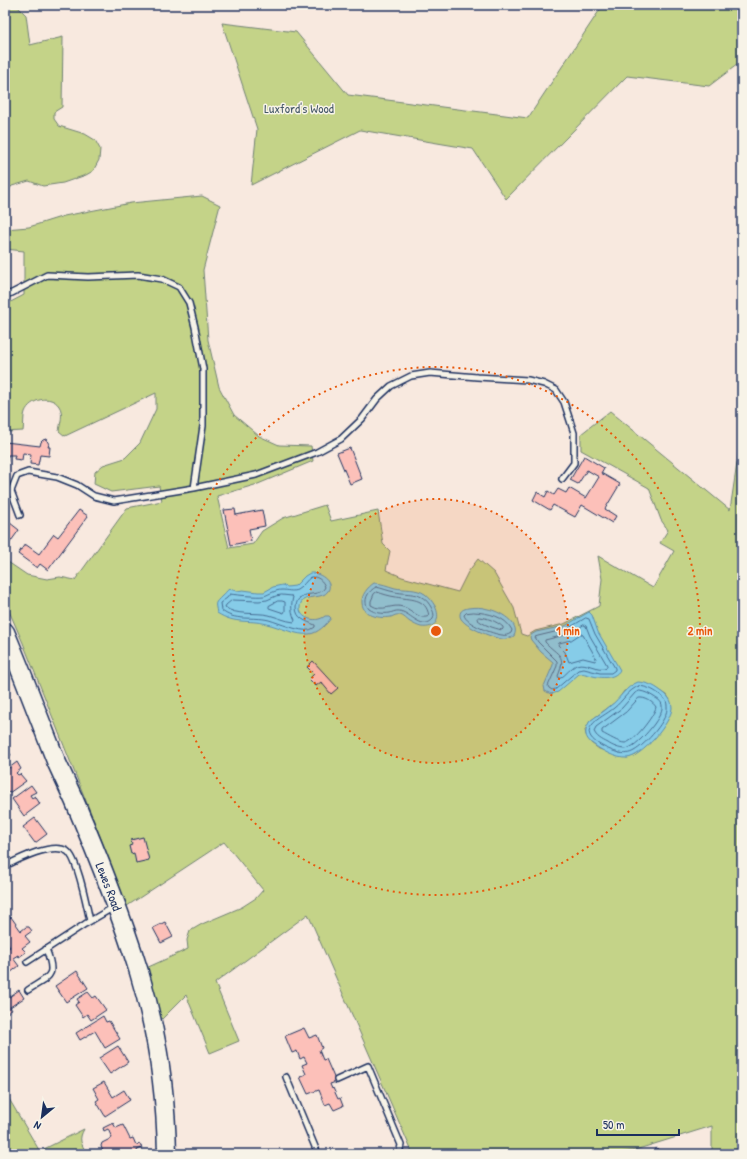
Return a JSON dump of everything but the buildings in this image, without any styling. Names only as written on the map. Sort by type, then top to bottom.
[{"type":"highway","name":"Lewes Road","points":[[5,632],[57,762],[77,806],[117,905],[140,973],[154,1030],[164,1092],[167,1154]]},
{"type":"lane","points":[[5,295],[47,275],[88,277],[138,274],[162,278],[179,287],[189,302],[196,327],[203,369],[202,426],[194,488]]},
{"type":"lane","points":[[20,515],[11,491],[17,476],[28,472],[57,477],[77,485],[94,496],[114,501],[194,488],[256,475],[317,452],[341,439],[362,419],[377,399],[391,386],[411,376],[430,373],[528,380],[544,384],[556,390],[564,402],[574,434],[574,463],[562,480]]},
{"type":"lane","points":[[5,866],[37,851],[58,849],[67,851],[72,856],[80,879],[90,921]]},
{"type":"lane","points":[[27,962],[117,905]]},
{"type":"lane","points":[[28,990],[47,978],[51,972],[51,966],[46,950]]},
{"type":"lane","points":[[337,1080],[368,1066],[401,1145],[399,1154]]},
{"type":"lane","points":[[286,1077],[318,1154]]},
{"type":"green space","points":[[5,5],[16,5],[26,15],[30,45],[63,37],[62,107],[54,112],[54,119],[59,126],[85,134],[95,140],[100,149],[99,160],[93,171],[86,175],[63,183],[43,186],[29,181],[12,186],[5,194]]},
{"type":"green space","name":"Luxford's Wood","points":[[603,5],[742,5],[742,61],[709,86],[627,76],[506,199],[473,149],[360,130],[251,185],[257,129],[222,23],[296,32],[348,95],[528,118]]},
{"type":"green space","points":[[202,196],[220,205],[203,270],[208,340],[219,387],[234,415],[259,436],[279,445],[311,446],[313,461],[258,484],[217,496],[229,548],[253,544],[262,531],[283,518],[325,505],[331,521],[378,511],[383,544],[390,551],[386,570],[402,577],[458,592],[468,572],[478,559],[494,573],[514,608],[521,634],[527,636],[535,631],[564,624],[599,606],[602,579],[598,556],[653,588],[674,551],[660,543],[668,530],[661,520],[649,488],[581,450],[581,434],[610,411],[730,510],[742,430],[742,1154],[712,1154],[712,1126],[635,1150],[614,1154],[413,1154],[308,914],[215,983],[239,1041],[210,1053],[186,995],[157,1024],[144,969],[188,949],[187,940],[190,931],[202,924],[242,907],[256,898],[263,890],[224,842],[127,906],[23,643],[5,602],[5,560],[27,575],[47,579],[60,577],[75,580],[127,508],[162,501],[159,486],[111,492],[94,484],[95,472],[103,465],[125,458],[140,443],[156,409],[156,393],[65,436],[59,431],[61,415],[59,406],[51,400],[46,399],[36,401],[31,404],[25,412],[23,431],[5,432],[5,305],[24,295],[24,251],[5,249],[5,229],[29,227],[64,216],[131,203]],"holes":[[[656,688],[667,695],[670,700],[636,755],[627,758],[599,749],[591,743],[586,735],[585,730],[590,721],[617,701],[624,691]]]},
{"type":"green space","points":[[5,1092],[39,1150],[32,1154],[5,1154]]},
{"type":"green space","points":[[84,1129],[81,1136],[81,1142],[87,1154],[47,1154],[44,1149]]},
{"type":"water","points":[[310,573],[317,574],[324,578],[329,584],[329,587],[326,594],[303,600],[300,608],[301,612],[307,618],[312,619],[325,616],[329,616],[331,618],[324,626],[312,634],[299,634],[267,624],[230,619],[217,613],[216,602],[229,589],[237,591],[243,590],[264,592],[273,587],[282,585],[287,587],[295,586]]},
{"type":"water","points":[[374,583],[422,592],[430,599],[437,610],[438,615],[436,622],[431,626],[421,627],[400,615],[391,617],[377,617],[369,614],[363,607],[362,600],[365,592]]},
{"type":"water","points":[[476,607],[493,610],[508,618],[514,627],[514,636],[505,639],[498,638],[484,634],[470,627],[461,619],[460,615],[461,611]]},
{"type":"water","points":[[589,612],[592,615],[598,632],[620,670],[610,677],[597,677],[579,674],[558,692],[551,694],[545,691],[544,686],[553,662],[541,652],[531,640],[531,635],[536,632],[565,626]]},
{"type":"water","points":[[638,682],[653,686],[667,696],[670,700],[672,708],[667,722],[648,746],[633,756],[627,758],[614,756],[590,742],[586,731],[590,721],[614,703],[626,690]]}]
